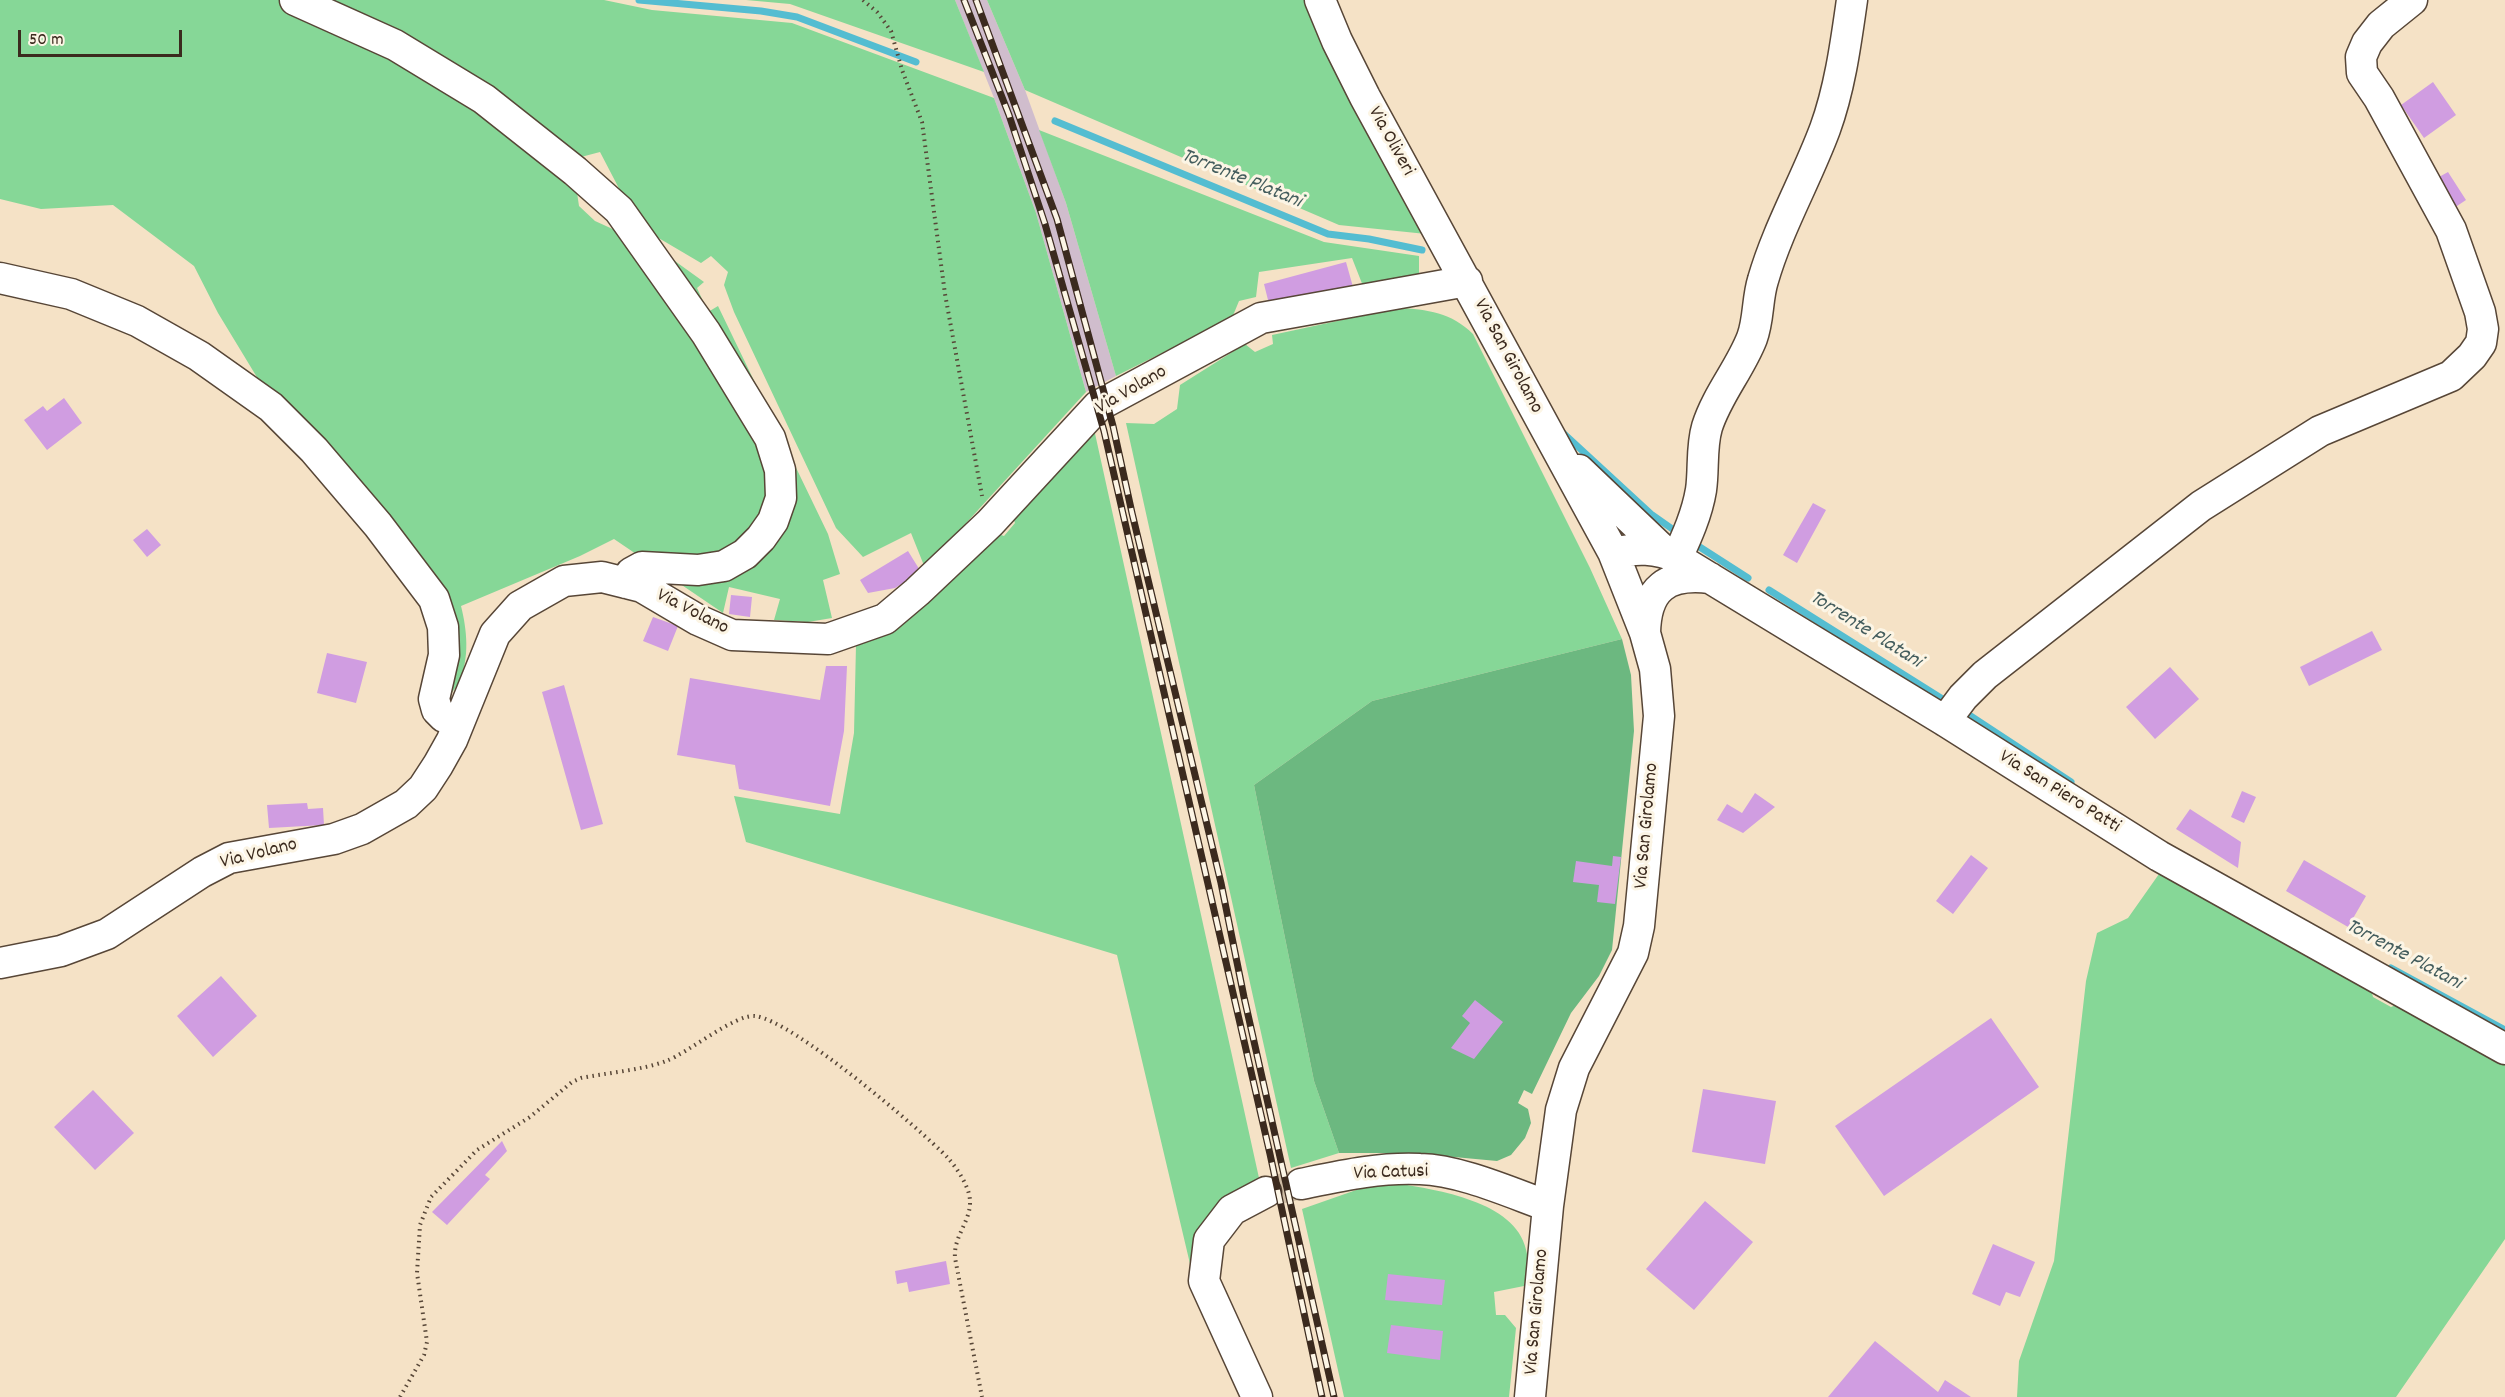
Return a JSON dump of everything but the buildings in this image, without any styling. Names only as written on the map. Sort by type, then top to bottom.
[{"type":"street","points":[[295,0],[395,45],[484,99],[575,171],[619,210],[706,333],[770,438],[780,470],[781,498],[772,521],[761,538],[745,555],[724,566],[698,570],[642,567],[631,573],[626,583]]},
{"type":"street","name":"Via Oliveri","points":[[1320,0],[1337,41],[1365,97],[1467,281]]},
{"type":"street","points":[[1557,448],[1672,556],[1693,523],[1701,490],[1707,428],[1753,336],[1759,316],[1762,282],[1825,128],[1852,0]]},
{"type":"street","points":[[1945,721],[1963,697],[1985,675],[2201,506],[2320,431],[2451,376],[2472,356],[2481,343],[2483,329],[2480,312],[2451,230],[2379,98],[2362,73],[2361,57],[2367,43],[2381,25],[2412,0]]},
{"type":"street","points":[[0,278],[71,294],[137,321],[199,356],[271,407],[314,450],[378,525],[434,599],[443,627],[444,655],[434,699],[437,710],[444,717],[459,721]]},
{"type":"street","name":"Via Volano","points":[[0,963],[61,951],[107,934],[202,872],[229,858],[334,839],[387,817],[423,788],[438,765],[495,634],[520,606],[564,581],[602,577],[642,587],[698,620],[732,635],[828,639],[885,619],[917,592],[990,523],[1098,406],[1261,318],[1467,281]]},
{"type":"street","name":"Via San Girolamo","points":[[1467,281],[1613,552],[1645,633],[1655,669],[1659,716],[1639,926],[1633,953],[1574,1068],[1561,1110],[1548,1206],[1530,1397]]},
{"type":"street","name":"Via San Piero Patti","points":[[1613,552],[1639,549],[1672,556],[1945,721],[2159,856],[2505,1048]]},
{"type":"street","points":[[1645,633],[1645,613],[1651,599],[1661,587],[1676,579],[1691,576],[1710,578]]},
{"type":"street","name":"Via Catusi","points":[[1301,1184],[1370,1170],[1421,1169],[1475,1180],[1548,1206]]},
{"type":"street","points":[[1257,1397],[1204,1281],[1209,1240],[1232,1210],[1266,1192]]},
{"type":"path","points":[[863,0],[877,12],[891,31],[902,70],[922,122],[945,294],[979,486]]},
{"type":"path","points":[[400,1397],[424,1355],[427,1342],[417,1273],[420,1225],[431,1197],[477,1150],[530,1117],[572,1082],[581,1078],[666,1061],[740,1018],[754,1016],[774,1022],[796,1033],[884,1101],[950,1159],[968,1192],[970,1206],[954,1246],[982,1397]]},
{"type":"shaded area","points":[[955,0],[987,0],[1025,90],[1066,203],[1116,376],[1086,392],[1036,213]]},
{"type":"green space","points":[[0,0],[604,0],[652,10],[792,23],[994,98],[1036,213],[1086,392],[925,568],[911,533],[863,557],[836,528],[734,312],[724,285],[728,272],[711,256],[701,263],[623,217],[624,198],[600,152],[581,157],[575,179],[579,206],[595,221],[661,251],[704,282],[697,288],[708,312],[718,306],[828,534],[840,574],[823,580],[832,618],[808,622],[774,620],[780,599],[729,587],[723,613],[614,539],[580,556],[461,606],[466,634],[465,663],[459,682],[445,701],[453,640],[272,402],[218,313],[194,266],[113,205],[41,209],[0,199]]},
{"type":"green space","points":[[746,0],[955,0],[984,72],[790,4]]},
{"type":"green space","points":[[987,0],[1308,0],[1426,234],[1339,225],[1025,90]]},
{"type":"green space","points":[[1039,130],[1324,242],[1419,256],[1419,274],[1363,286],[1352,258],[1259,272],[1256,297],[1239,301],[1232,318],[1116,376],[1066,203]]},
{"type":"green space","points":[[1398,308],[1448,317],[1473,334],[1590,568],[1622,639],[1372,701],[1254,785],[1314,1081],[1339,1153],[1291,1168],[1126,423],[1154,424],[1177,409],[1180,385],[1245,344],[1255,352],[1273,344],[1272,335]]},
{"type":"green space","points":[[1094,429],[1259,1178],[1221,1201],[1191,1268],[1117,955],[746,842],[734,796],[840,814],[854,733],[856,645],[893,628],[935,597],[995,533],[1004,536],[1015,523],[1012,515]]},
{"type":"green space","points":[[1622,639],[1631,675],[1634,731],[1612,950],[1599,976],[1571,1013],[1532,1094],[1524,1090],[1518,1103],[1528,1109],[1531,1123],[1525,1138],[1511,1155],[1497,1161],[1411,1153],[1339,1153],[1314,1081],[1254,785],[1372,701]]},
{"type":"green space","points":[[2159,874],[2370,985],[2373,997],[2391,1007],[2401,1003],[2505,1061],[2505,1239],[2396,1397],[2017,1397],[2019,1361],[2054,1261],[2086,981],[2097,933],[2128,918]]},
{"type":"green space","points":[[1402,1184],[1477,1202],[1495,1211],[1510,1223],[1521,1237],[1527,1254],[1524,1286],[1494,1292],[1496,1315],[1505,1315],[1516,1328],[1509,1397],[1344,1397],[1302,1209],[1362,1188]]},
{"type":"waterway","name":"Torrente Platani","points":[[639,0],[761,11],[797,17],[916,62]]},
{"type":"waterway","name":"Torrente Platani","points":[[1055,121],[1328,234],[1369,239],[1422,250]]},
{"type":"waterway","name":"Torrente Platani","points":[[1562,432],[1651,514],[1678,533]]},
{"type":"waterway","name":"Torrente Platani","points":[[1695,544],[1748,578]]},
{"type":"waterway","name":"Torrente Platani","points":[[1769,590],[1944,700]]},
{"type":"waterway","name":"Torrente Platani","points":[[1966,713],[2071,782]]},
{"type":"waterway","name":"Torrente Platani","points":[[2391,968],[2505,1030]]},
{"type":"tunnel","points":[[1266,1192],[1301,1184]]},
{"type":"railway","points":[[964,0],[1009,115],[1045,224],[1104,431],[1270,1154],[1322,1397]]},
{"type":"railway","points":[[976,0],[1057,219],[1113,426],[1221,883],[1244,997],[1334,1397]]}]
